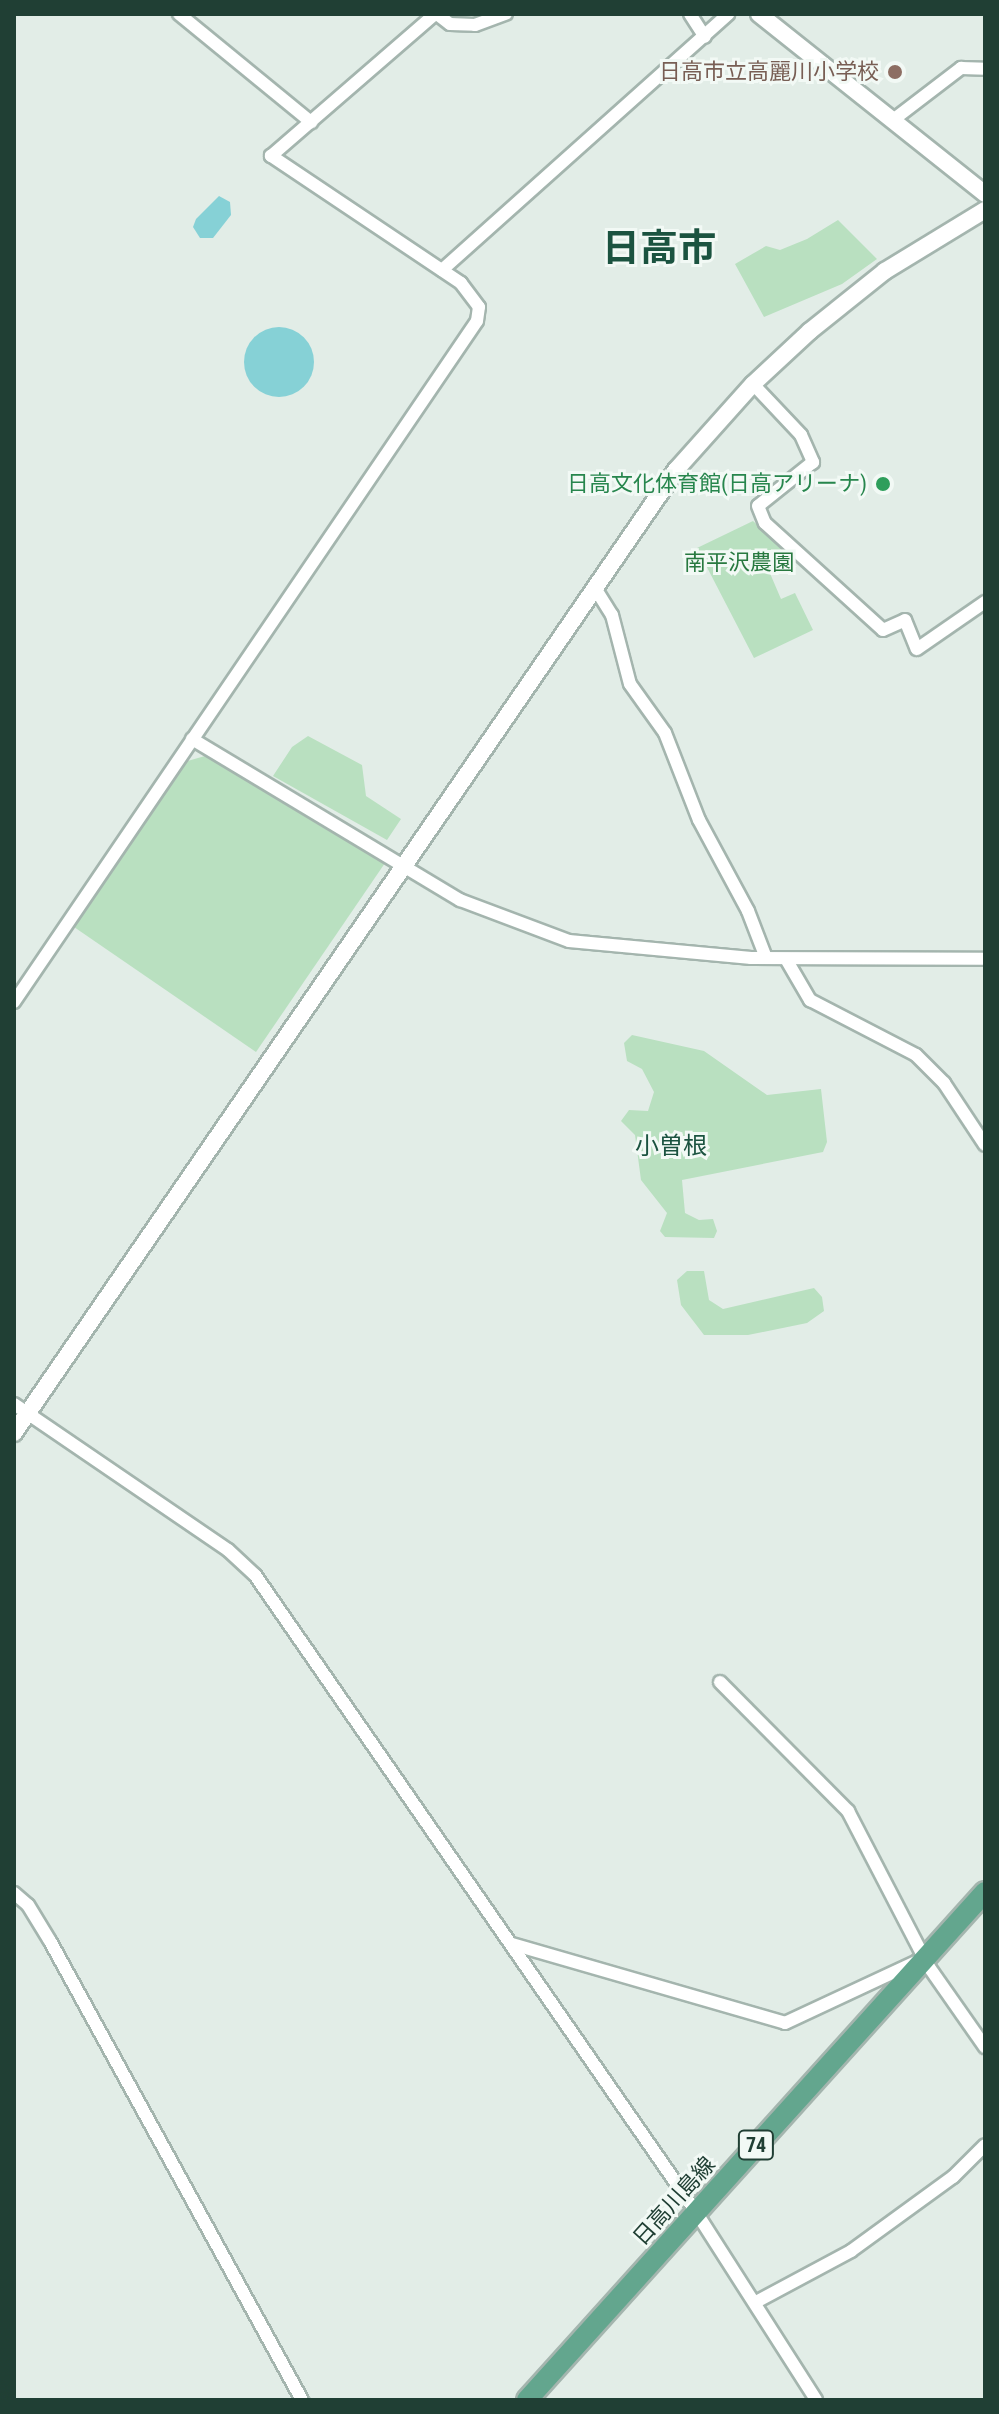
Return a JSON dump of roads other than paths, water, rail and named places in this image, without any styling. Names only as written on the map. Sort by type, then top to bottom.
[{"type":"main road","name":"日高川島線","points":[[527,2400],[985,1892]]},
{"type":"street","points":[[179,14],[311,122]]},
{"type":"street","points":[[14,1002],[477,321],[479,307],[442,270],[271,156],[436,14],[450,24],[475,25],[506,14]]},
{"type":"street","points":[[690,14],[705,37]]},
{"type":"street","points":[[442,270],[728,14]]},
{"type":"street","points":[[759,14],[985,194]]},
{"type":"street","points":[[893,120],[961,68],[985,69]]},
{"type":"street","points":[[14,1433],[21,1409],[403,867],[676,470],[753,384],[885,271],[985,210]]},
{"type":"street","points":[[753,384],[801,435],[813,462],[758,506],[765,523],[883,630],[905,620],[917,649],[985,602]]},
{"type":"street","points":[[595,588],[612,615],[630,684],[665,733],[699,820],[748,911],[766,958]]},
{"type":"street","points":[[192,739],[403,867],[498,917],[569,941],[786,959],[985,959]]},
{"type":"street","points":[[786,959],[810,1000],[916,1055],[944,1083],[985,1145]]},
{"type":"street","points":[[21,1409],[228,1550],[255,1575],[696,2212],[816,2400]]},
{"type":"street","points":[[720,1682],[848,1811],[925,1958],[985,2047]]},
{"type":"street","points":[[14,1893],[28,1905],[50,1941],[302,2400]]},
{"type":"street","points":[[512,1944],[785,2023],[925,1958]]},
{"type":"street","points":[[756,2302],[851,2251],[953,2177],[985,2145]]},
{"type":"water","points":[[219,196],[230,202],[231,215],[213,238],[200,238],[193,227],[196,219]]},
{"type":"water","points":[[279,327],[304,337],[314,362],[304,387],[279,397],[254,387],[244,362],[254,337]]},
{"type":"place","name":"日高市立高麗川小学校","points":[[895,72]]},
{"type":"place","name":"日高文化体育館(日高アリーナ)","points":[[883,484]]},
{"type":"district","name":"日高市","points":[[659,249]]},
{"type":"district","name":"小曽根","points":[[671,1147]]},
{"type":"park label","name":"南平沢農園","points":[[739,563]]}]
